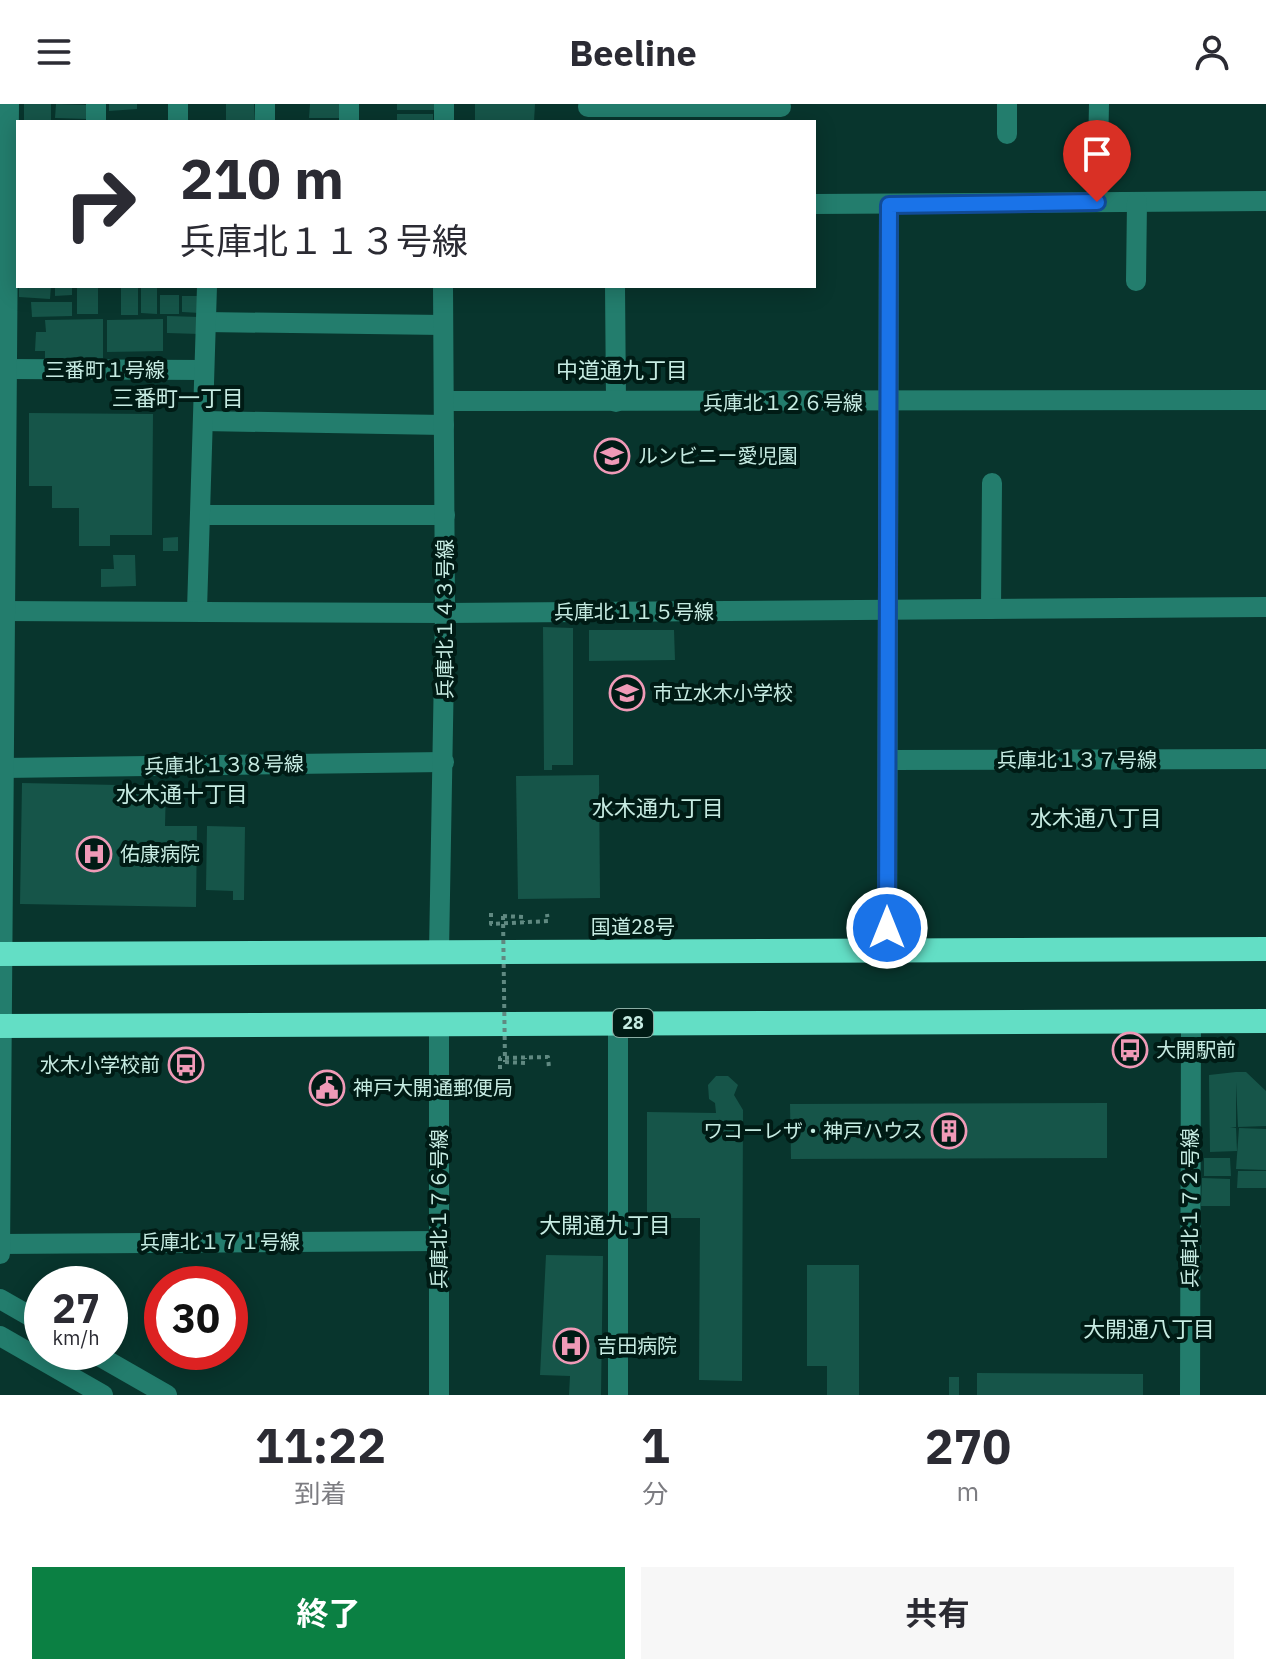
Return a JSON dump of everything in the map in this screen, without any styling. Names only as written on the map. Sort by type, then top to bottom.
[{"type":"highway","name":"国道28号","points":[[1,954],[1266,949]]},
{"type":"highway","name":"28","points":[[0,1026],[1266,1021]]},
{"type":"street","points":[[0,1254],[4,768],[1,611],[6,369],[3,343],[9,104]]},
{"type":"street","points":[[1007,104],[1007,134]]},
{"type":"street","points":[[1097,202],[1099,104]]},
{"type":"street","points":[[588,111],[781,111]]},
{"type":"street","points":[[816,204],[1266,201]]},
{"type":"street","points":[[1136,281],[1137,202]]},
{"type":"street","points":[[887,950],[889,205]]},
{"type":"street","points":[[197,610],[207,288]]},
{"type":"street","name":"兵庫北１４３号線","points":[[439,952],[445,613],[443,288]]},
{"type":"street","points":[[615,288],[616,402]]},
{"type":"street","points":[[206,322],[443,325]]},
{"type":"street","name":"三番町１号線","points":[[6,369],[204,370]]},
{"type":"street","name":"兵庫北１２６号線","points":[[444,401],[887,403],[1266,400]]},
{"type":"street","points":[[203,421],[444,425]]},
{"type":"street","points":[[991,609],[992,483]]},
{"type":"street","points":[[200,515],[445,515]]},
{"type":"street","name":"兵庫北１１５号線","points":[[1,611],[445,613],[1266,607]]},
{"type":"street","name":"兵庫北１３７号線","points":[[888,760],[1266,759]]},
{"type":"street","name":"兵庫北１３８号線","points":[[4,768],[444,762]]},
{"type":"street","name":"兵庫北１７２号線","points":[[1190,1395],[1191,1021]]},
{"type":"street","points":[[618,1023],[618,1395]]},
{"type":"street","name":"兵庫北１７６号線","points":[[439,1024],[439,1395]]},
{"type":"street","name":"兵庫北１７１号線","points":[[0,1244],[439,1241]]},
{"type":"street","points":[[0,1299],[24,1313]]},
{"type":"street","points":[[0,1336],[103,1395]]},
{"type":"street","points":[[123,1370],[167,1395]]},
{"type":"path","points":[[491,913],[491,924],[548,921],[547,914]]},
{"type":"path","points":[[523,922],[523,917],[503,916],[505,1062],[525,1063],[525,1058]]},
{"type":"path","points":[[500,1069],[500,1058],[548,1057],[549,1068]]},
{"type":"building","points":[[24,104],[51,104],[51,120],[24,120]]},
{"type":"building","points":[[56,104],[87,105],[87,119],[55,118]]},
{"type":"building","points":[[109,104],[137,104],[137,109],[109,111]]},
{"type":"building","points":[[226,104],[254,104],[255,120],[226,120]]},
{"type":"building","points":[[310,104],[342,104],[341,118],[309,118]]},
{"type":"building","points":[[397,104],[435,104],[435,110],[397,110]]},
{"type":"building","points":[[475,104],[535,104],[534,120],[475,120]]},
{"type":"building","points":[[397,114],[433,114],[433,120],[397,120]]},
{"type":"building","points":[[19,288],[51,288],[50,299],[19,297]]},
{"type":"building","points":[[55,288],[72,288],[72,295],[55,296]]},
{"type":"building","points":[[77,288],[98,288],[98,314],[77,314]]},
{"type":"building","points":[[121,288],[138,288],[138,315],[121,315]]},
{"type":"building","points":[[141,288],[157,288],[157,314],[141,313]]},
{"type":"building","points":[[160,295],[179,295],[179,314],[160,314]]},
{"type":"building","points":[[182,296],[200,296],[200,313],[182,312]]},
{"type":"building","points":[[31,302],[72,302],[72,316],[32,317]]},
{"type":"building","points":[[167,316],[200,317],[200,334],[167,333]]},
{"type":"building","points":[[103,319],[103,358],[45,359],[45,351],[35,351],[36,332],[46,332],[45,320]]},
{"type":"building","points":[[163,319],[163,351],[107,352],[107,320]]},
{"type":"building","points":[[29,413],[153,414],[152,535],[110,535],[110,546],[79,546],[79,508],[52,508],[52,486],[29,486]]},
{"type":"building","points":[[178,537],[178,551],[163,551],[163,538]]},
{"type":"building","points":[[113,555],[135,555],[136,586],[101,587],[101,569],[114,569]]},
{"type":"building","points":[[543,627],[573,628],[573,765],[552,765],[552,770],[544,770]]},
{"type":"building","points":[[589,630],[674,630],[675,660],[589,661]]},
{"type":"building","points":[[599,775],[600,898],[518,899],[516,776]]},
{"type":"building","points":[[22,783],[166,786],[165,826],[197,826],[196,907],[20,904]]},
{"type":"building","points":[[207,826],[245,827],[244,900],[233,900],[233,891],[206,890]]},
{"type":"building","points":[[1246,1072],[1266,1091],[1266,1126],[1238,1127],[1236,1082],[1236,1127],[1230,1128],[1236,1128],[1237,1151],[1210,1152],[1209,1075]]},
{"type":"building","points":[[716,1076],[728,1076],[738,1085],[734,1095],[743,1110],[742,1381],[699,1380],[700,1218],[647,1218],[647,1112],[716,1113],[715,1103],[709,1099],[708,1085]]},
{"type":"building","name":"ワコーレザ・神戸ハウス","points":[[1107,1103],[1107,1158],[791,1159],[790,1104]]},
{"type":"building","points":[[1239,1128],[1266,1129],[1266,1170],[1236,1169]]},
{"type":"building","points":[[1204,1158],[1230,1158],[1231,1176],[1204,1176]]},
{"type":"building","points":[[1238,1171],[1266,1171],[1266,1188],[1237,1188]]},
{"type":"building","points":[[1202,1178],[1230,1179],[1230,1206],[1201,1206]]},
{"type":"building","name":"吉田病院","points":[[546,1255],[603,1256],[601,1395],[569,1395],[570,1376],[540,1375]]},
{"type":"building","points":[[807,1265],[859,1265],[859,1395],[827,1395],[827,1366],[807,1366]]},
{"type":"building","points":[[977,1373],[1143,1374],[1143,1395],[977,1395]]},
{"type":"building","points":[[949,1377],[959,1377],[959,1395],[949,1395]]},
{"type":"place","name":"ルンビニー愛児園","points":[[612,456]]},
{"type":"place","name":"市立水木小学校","points":[[627,693]]},
{"type":"place","name":"佑康病院","points":[[94,854]]},
{"type":"place","name":"大開駅前","points":[[1130,1050]]},
{"type":"place","name":"水木小学校前","points":[[186,1065]]},
{"type":"place","name":"神戸大開通郵便局","points":[[327,1088]]},
{"type":"place","name":"ワコーレザ・神戸ハウス","points":[[949,1131]]},
{"type":"place","name":"吉田病院","points":[[571,1346]]},
{"type":"district","name":"中道通九丁目","points":[[622,370]]},
{"type":"district","name":"三番町一丁目","points":[[178,398]]},
{"type":"district","name":"水木通十丁目","points":[[182,794]]},
{"type":"district","name":"水木通九丁目","points":[[658,808]]},
{"type":"district","name":"水木通八丁目","points":[[1096,818]]},
{"type":"district","name":"大開通九丁目","points":[[605,1225]]},
{"type":"district","name":"大開通八丁目","points":[[1149,1329]]},
{"type":"route","points":[[887,928],[889,205],[1097,202]]}]
